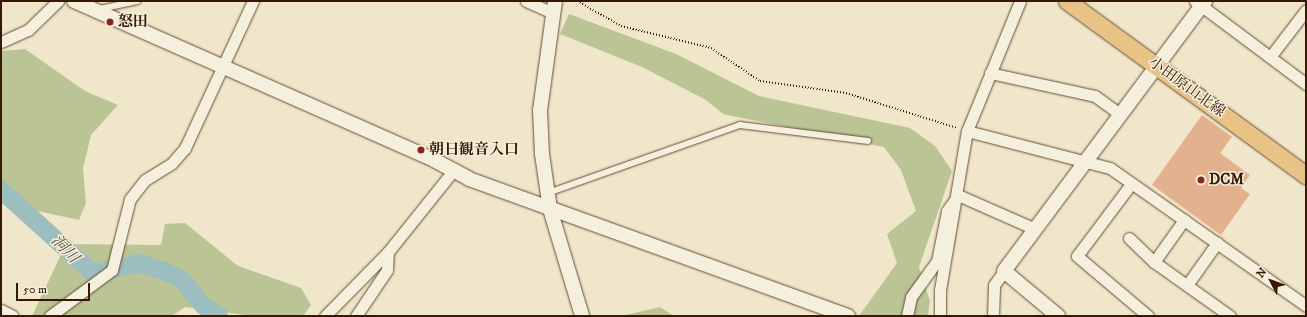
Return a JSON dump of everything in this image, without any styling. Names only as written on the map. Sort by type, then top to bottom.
[{"type":"main road","name":"小田原山北線","points":[[1067,1],[1306,175]]},
{"type":"street","points":[[1,42],[28,30],[58,1]]},
{"type":"street","points":[[74,1],[453,171],[550,209],[848,316]]},
{"type":"street","points":[[50,316],[112,270],[130,199],[145,180],[172,163],[185,148],[224,67],[252,1]]},
{"type":"street","points":[[526,1],[554,5],[540,110],[550,209],[582,316]]},
{"type":"street","points":[[940,316],[940,290],[958,195],[967,131],[1020,1]]},
{"type":"street","points":[[993,316],[994,285],[1120,114],[1158,66],[1200,3],[1306,84]]},
{"type":"street","points":[[1270,57],[1306,10]]},
{"type":"street","points":[[990,73],[1095,96],[1120,114]]},
{"type":"street","points":[[967,131],[1110,168],[1306,306]]},
{"type":"street","points":[[325,316],[388,252],[453,171]]},
{"type":"street","points":[[1131,184],[1077,256],[1148,316]]},
{"type":"street","points":[[958,195],[1035,229]]},
{"type":"street","points":[[907,316],[911,297],[937,261],[947,211],[958,195]]},
{"type":"street","points":[[1154,262],[1184,220]]},
{"type":"street","points":[[1129,238],[1154,262],[1230,316]]},
{"type":"street","points":[[1187,285],[1216,243]]},
{"type":"street","points":[[356,316],[387,270],[388,252]]},
{"type":"street","points":[[1004,271],[1058,316]]},
{"type":"street","points":[[1,310],[12,316]]},
{"type":"lane","points":[[96,10],[137,1]]},
{"type":"lane","points":[[548,193],[740,125],[868,141]]},
{"type":"path","points":[[576,1],[621,26],[711,48],[760,81],[846,93],[967,131]]},
{"type":"green space","points":[[569,14],[676,54],[759,96],[910,128],[935,146],[952,171],[919,267],[930,301],[928,316],[859,316],[897,263],[887,234],[916,211],[901,170],[884,147],[723,114],[706,100],[642,67],[560,34]]},
{"type":"green space","points":[[25,49],[85,91],[118,105],[91,135],[83,168],[86,203],[79,220],[1,203],[1,51]]},
{"type":"green space","points":[[185,223],[238,266],[301,288],[311,305],[303,316],[252,316],[185,307],[172,316],[32,316],[66,244],[161,245],[165,224]]},
{"type":"green space","points":[[660,307],[674,316],[622,316]]},
{"type":"building","name":"DCM","points":[[1202,115],[1232,137],[1220,153],[1250,175],[1241,188],[1250,194],[1221,235],[1152,185]]},
{"type":"waterway","name":"洞川","points":[[1,190],[94,274],[139,263],[166,272],[181,279],[204,306],[219,316]]},
{"type":"place","name":"怒田","points":[[110,22]]},
{"type":"place","name":"朝日観音入口","points":[[421,150]]},
{"type":"place","name":"DCM","points":[[1201,180]]}]
